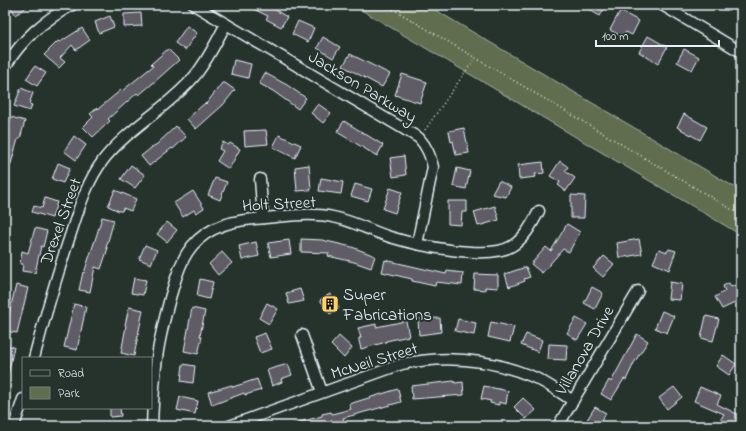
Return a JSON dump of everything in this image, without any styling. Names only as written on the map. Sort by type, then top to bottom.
[{"type":"street","points":[[5,66],[15,51],[35,29],[72,5]]},
{"type":"street","name":"Jackson Parkway","points":[[194,5],[419,138],[426,145],[433,167],[417,244]]},
{"type":"street","points":[[662,5],[741,52]]},
{"type":"street","name":"Drexel Street","points":[[34,357],[54,282],[82,200],[93,175],[118,144],[194,77],[208,59],[226,24]]},
{"type":"street","points":[[260,179],[263,218]]},
{"type":"street","name":"Holt Street","points":[[152,426],[154,378],[159,345],[178,268],[192,246],[212,229],[229,222],[309,215],[331,217],[343,220],[417,244],[456,250],[481,252],[501,251],[522,238],[531,226],[539,211]]},
{"type":"street","name":"Villanova Drive","points":[[558,426],[638,291]]},
{"type":"street","points":[[302,335],[322,392]]},
{"type":"street","name":"McNeil Street","points":[[229,426],[402,364],[441,359],[464,359],[503,366],[532,376],[573,401]]},
{"type":"street","points":[[18,425],[22,404]]},
{"type":"path","points":[[386,5],[741,215]]},
{"type":"path","points":[[419,138],[475,57]]},
{"type":"green space","points":[[353,5],[427,5],[741,191],[741,235]]},
{"type":"building","points":[[9,5],[29,5],[16,15]]},
{"type":"building","points":[[245,5],[267,5],[287,17],[281,27],[266,19],[268,16]]},
{"type":"building","points":[[581,5],[606,5],[600,16]]},
{"type":"building","points":[[620,11],[639,21],[632,35],[626,32],[623,37],[610,30]]},
{"type":"building","points":[[141,13],[142,26],[124,27],[124,14]]},
{"type":"building","points":[[110,16],[114,27],[99,33],[95,22]]},
{"type":"building","points":[[298,21],[314,28],[308,42],[292,34]]},
{"type":"building","points":[[187,26],[197,33],[185,50],[175,43]]},
{"type":"building","points":[[82,28],[90,40],[76,50],[72,45],[60,58],[65,62],[59,68],[44,55],[58,41],[60,42]]},
{"type":"building","points":[[648,36],[667,47],[658,64],[639,52]]},
{"type":"building","points":[[323,37],[340,47],[333,58],[317,48]]},
{"type":"building","points":[[168,49],[179,60],[139,95],[137,93],[108,119],[110,121],[93,137],[83,127],[93,117],[90,114],[153,66],[151,64]]},
{"type":"building","points":[[684,49],[699,57],[692,70],[677,62]]},
{"type":"building","points":[[350,54],[390,74],[382,87],[343,66]]},
{"type":"building","points":[[234,60],[251,64],[248,78],[231,74]]},
{"type":"building","points":[[35,66],[46,73],[37,86],[26,79]]},
{"type":"building","points":[[265,73],[287,85],[306,98],[298,109],[273,91],[260,84]]},
{"type":"building","points":[[402,74],[427,82],[420,103],[395,95]]},
{"type":"building","points":[[222,83],[225,83],[235,90],[223,105],[196,129],[187,119],[205,103],[206,104]]},
{"type":"building","points":[[21,88],[33,93],[29,104],[32,105],[30,111],[14,106]]},
{"type":"building","points":[[318,104],[331,113],[323,123],[311,113]]},
{"type":"building","points":[[684,114],[707,127],[700,140],[677,127]]},
{"type":"building","points":[[11,117],[25,121],[10,167],[5,166],[5,140]]},
{"type":"building","points":[[344,121],[383,145],[377,156],[337,132]]},
{"type":"building","points":[[176,126],[186,137],[173,149],[172,148],[149,166],[141,156],[156,145]]},
{"type":"building","points":[[464,128],[469,153],[456,155],[449,131]]},
{"type":"building","points":[[266,130],[268,144],[245,146],[244,131]]},
{"type":"building","points":[[279,135],[301,145],[295,158],[273,147]]},
{"type":"building","points":[[74,136],[86,145],[76,160],[64,151]]},
{"type":"building","points":[[223,142],[228,145],[230,143],[240,149],[229,169],[217,161],[223,151],[219,149]]},
{"type":"building","points":[[404,156],[406,175],[393,177],[390,158]]},
{"type":"building","points":[[560,161],[568,167],[565,171],[575,178],[566,191],[558,185],[560,182],[550,176]]},
{"type":"building","points":[[543,162],[544,173],[535,174],[536,177],[519,179],[518,165]]},
{"type":"building","points":[[58,163],[70,168],[63,183],[52,179]]},
{"type":"building","points":[[131,165],[145,175],[135,188],[121,179]]},
{"type":"building","points":[[309,165],[311,190],[297,191],[295,167]]},
{"type":"building","points":[[457,168],[470,171],[466,189],[453,186]]},
{"type":"building","points":[[215,178],[227,182],[220,200],[208,195]]},
{"type":"building","points":[[321,178],[343,182],[341,194],[319,191]]},
{"type":"building","points":[[499,181],[511,187],[506,197],[492,194]]},
{"type":"building","points":[[355,184],[372,189],[368,201],[351,196]]},
{"type":"building","points":[[390,188],[402,192],[395,213],[383,209]]},
{"type":"building","points":[[115,190],[136,199],[131,211],[123,208],[122,211],[119,211],[108,206]]},
{"type":"building","points":[[193,191],[204,208],[196,213],[194,210],[183,217],[174,203]]},
{"type":"building","points":[[571,195],[585,196],[584,218],[571,218]]},
{"type":"building","points":[[45,198],[57,202],[52,218],[32,212],[34,206],[42,208]]},
{"type":"building","points":[[448,201],[467,201],[467,212],[462,212],[461,225],[448,224]]},
{"type":"building","points":[[495,206],[499,220],[478,226],[474,212]]},
{"type":"building","points":[[102,217],[114,220],[106,248],[108,248],[101,269],[95,267],[90,292],[79,290],[83,272],[84,273]]},
{"type":"building","points":[[167,222],[177,230],[167,242],[157,234]]},
{"type":"building","points":[[567,224],[580,232],[569,252],[563,249],[542,273],[531,264],[546,247],[551,251]]},
{"type":"building","points":[[35,228],[47,231],[43,247],[41,246],[35,273],[22,271],[23,264],[20,264],[22,251],[28,253]]},
{"type":"building","points":[[301,239],[322,240],[352,247],[375,256],[371,268],[354,262],[328,256],[329,253],[301,252]]},
{"type":"building","points":[[639,239],[642,254],[619,258],[617,243]]},
{"type":"building","points":[[289,240],[291,254],[271,257],[268,243]]},
{"type":"building","points":[[256,242],[259,256],[242,260],[239,246]]},
{"type":"building","points":[[145,245],[157,250],[151,264],[139,259]]},
{"type":"building","points":[[659,249],[667,252],[669,249],[676,251],[669,270],[653,263]]},
{"type":"building","points":[[222,252],[232,263],[218,275],[209,264]]},
{"type":"building","points":[[604,256],[614,264],[603,277],[593,268]]},
{"type":"building","points":[[385,260],[446,274],[447,271],[463,273],[462,285],[436,282],[435,286],[382,272]]},
{"type":"building","points":[[526,267],[530,277],[524,279],[525,281],[509,287],[505,274]]},
{"type":"building","points":[[475,274],[498,275],[498,288],[485,287],[485,290],[474,289]]},
{"type":"building","points":[[134,278],[146,280],[143,295],[131,293]]},
{"type":"building","points":[[200,279],[213,282],[209,299],[197,296]]},
{"type":"building","points":[[670,282],[682,284],[680,300],[668,299]]},
{"type":"building","points":[[729,283],[731,287],[738,284],[741,290],[741,300],[722,309],[715,297],[725,291],[723,286]]},
{"type":"building","points":[[16,285],[28,288],[17,333],[5,331]]},
{"type":"building","points":[[592,287],[603,293],[595,309],[584,303]]},
{"type":"building","points":[[300,289],[304,301],[289,304],[286,293]]},
{"type":"building","name":"Super Fabrications","points":[[330,294],[339,308],[330,314],[320,300]]},
{"type":"building","points":[[267,303],[278,309],[269,324],[259,318]]},
{"type":"building","points":[[74,304],[86,307],[77,350],[64,347]]},
{"type":"building","points":[[129,307],[143,310],[134,356],[121,353]]},
{"type":"building","points":[[192,308],[205,311],[200,336],[202,337],[198,354],[184,351]]},
{"type":"building","points":[[662,311],[674,316],[667,333],[655,328]]},
{"type":"building","points":[[706,316],[719,319],[713,341],[701,338]]},
{"type":"building","points":[[440,318],[441,332],[419,335],[418,319]]},
{"type":"building","points":[[576,318],[587,324],[577,340],[567,333]]},
{"type":"building","points":[[458,319],[476,323],[474,335],[455,331]]},
{"type":"building","points":[[406,321],[409,336],[361,349],[359,338],[361,338],[358,328],[376,324],[376,327]]},
{"type":"building","points":[[491,322],[514,327],[510,342],[488,337]]},
{"type":"building","points":[[265,333],[272,349],[260,353],[254,337]]},
{"type":"building","points":[[526,334],[542,340],[538,352],[521,345]]},
{"type":"building","points":[[637,334],[648,341],[634,363],[626,380],[624,379],[611,400],[601,394],[609,380],[611,382]]},
{"type":"building","points":[[339,336],[352,348],[344,358],[331,345]]},
{"type":"building","points":[[549,344],[567,345],[566,360],[548,359]]},
{"type":"building","points":[[5,345],[14,347],[8,374],[5,374]]},
{"type":"building","points":[[723,355],[736,364],[729,375],[716,366]]},
{"type":"building","points":[[183,364],[195,366],[193,383],[181,381]]},
{"type":"building","points":[[288,364],[292,375],[281,379],[282,382],[272,386],[267,370]]},
{"type":"building","points":[[257,379],[261,390],[245,395],[244,393],[212,405],[208,392],[232,385],[233,387]]},
{"type":"building","points":[[454,381],[455,383],[463,382],[464,395],[412,399],[411,386]]},
{"type":"building","points":[[484,386],[508,391],[506,404],[499,402],[499,405],[490,403],[491,401],[481,399]]},
{"type":"building","points":[[674,387],[682,397],[667,409],[659,398]]},
{"type":"building","points":[[700,387],[721,396],[717,404],[741,416],[741,426],[728,426],[719,422],[724,414],[694,401]]},
{"type":"building","points":[[398,389],[401,402],[343,418],[345,426],[294,426],[293,424],[322,416],[322,414],[331,412],[332,414],[351,409],[349,404]]},
{"type":"building","points":[[180,397],[198,401],[195,414],[177,410]]},
{"type":"building","points":[[523,398],[536,410],[526,419],[514,407]]},
{"type":"building","points":[[595,407],[606,413],[598,426],[590,426],[585,423]]},
{"type":"building","points":[[110,409],[120,409],[121,416],[110,417]]},
{"type":"place","name":"Super Fabrications","points":[[330,304]]}]
